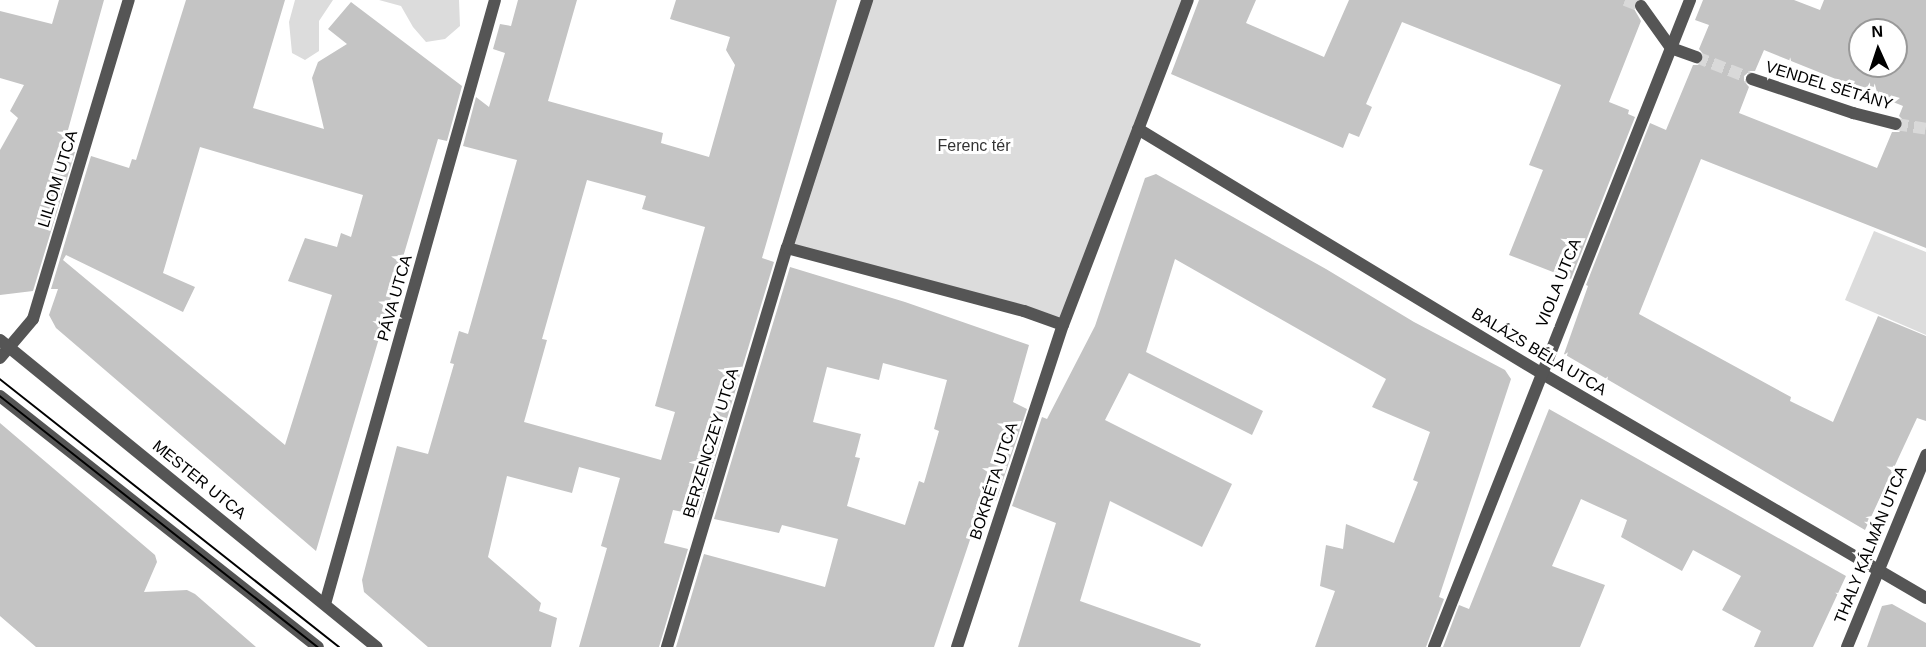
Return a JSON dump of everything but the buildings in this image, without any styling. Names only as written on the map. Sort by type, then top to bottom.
[{"type":"street","name":"LILIOM UTCA","points":[[0,358],[33,319],[129,0]]},
{"type":"street","name":"PÁVA UTCA","points":[[325,604],[495,0]]},
{"type":"street","points":[[867,0],[787,248],[1024,311],[1063,325],[1188,0]]},
{"type":"street","name":"VIOLA UTCA","points":[[1434,647],[1540,373],[1690,0]]},
{"type":"street","points":[[1641,6],[1671,48],[1696,57]]},
{"type":"street","name":"VENDEL SÉTÁNY","points":[[1752,79],[1853,113],[1896,124]]},
{"type":"street","name":"BALÁZS BÉLA UTCA","points":[[1138,129],[1540,373],[1926,598]]},
{"type":"street","name":"BERZENCZEY UTCA","points":[[667,647],[787,248]]},
{"type":"street","name":"BOKRÉTA UTCA","points":[[957,647],[1063,325]]},
{"type":"street","name":"MESTER UTCA","points":[[0,340],[377,647]]},
{"type":"street","points":[[0,396],[318,647]]},
{"type":"street","name":"THALY KÁLMÁN UTCA","points":[[1847,647],[1926,455]]},
{"type":"green space","points":[[295,0],[333,0],[319,21],[319,51],[305,60],[292,53],[289,22]]},
{"type":"green space","points":[[379,0],[459,0],[460,26],[445,39],[426,42],[413,27],[401,6]]},
{"type":"green space","name":"Ferenc tér","points":[[867,0],[1188,0],[1063,325],[787,248]]},
{"type":"green space","points":[[1874,231],[1926,252],[1926,335],[1845,300]]},
{"type":"tunnel","points":[[1625,0],[1641,6]]},
{"type":"tunnel","points":[[1696,57],[1752,79]]},
{"type":"tunnel","points":[[1896,124],[1926,129]]},
{"type":"tram line","points":[[0,379],[339,647]]},
{"type":"tram line","points":[[0,396],[318,647]]}]
